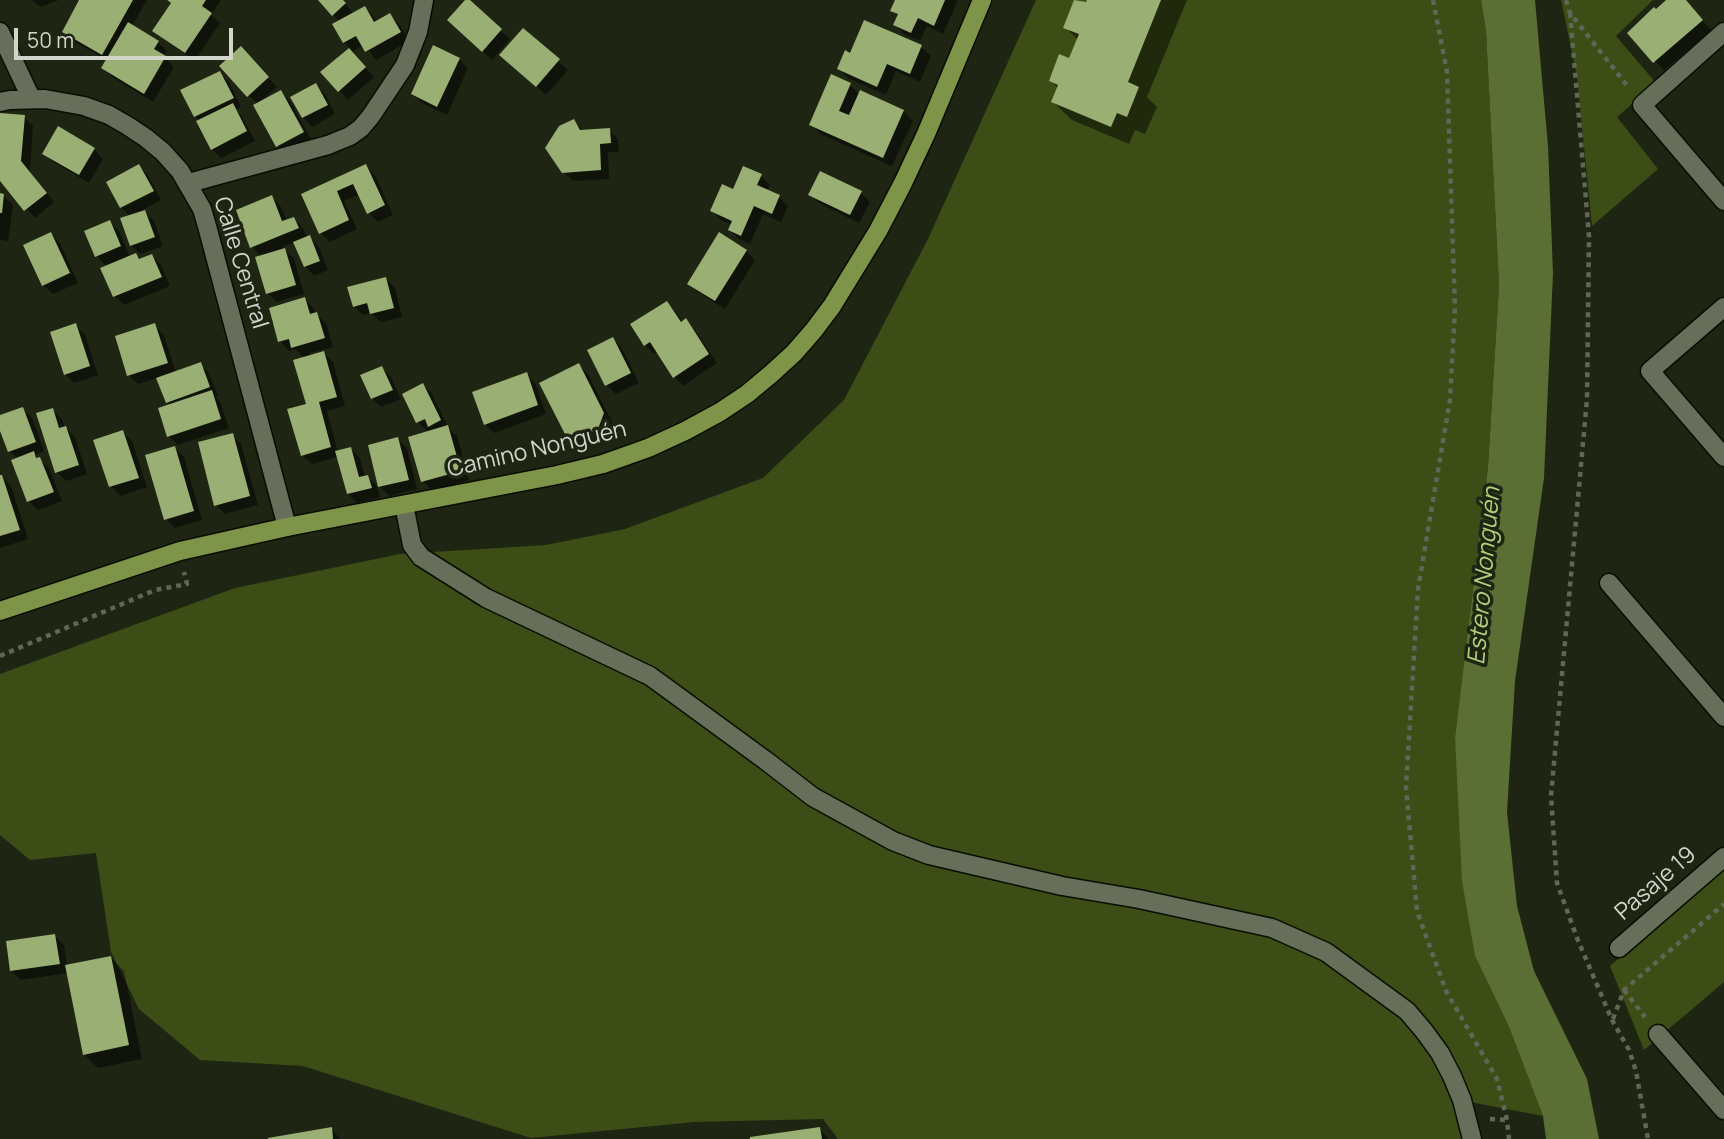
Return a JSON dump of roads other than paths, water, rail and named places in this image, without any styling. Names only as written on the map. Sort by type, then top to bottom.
[{"type":"main road","name":"Camino Nonguén","points":[[0,611],[180,551],[603,464],[648,448],[720,412],[747,394],[794,353],[832,306],[878,231],[903,183],[982,0]]},
{"type":"main road","points":[[0,621],[31,601]]},
{"type":"street","points":[[189,184],[328,145],[361,128],[405,65],[418,32],[424,0]]},
{"type":"street","points":[[0,32],[32,98]]},
{"type":"street","points":[[1724,32],[1642,105],[1724,201]]},
{"type":"street","name":"Calle Central","points":[[0,102],[32,98],[58,100],[84,106],[118,120],[163,152],[189,184],[202,209],[207,226],[287,527]]},
{"type":"street","points":[[1724,307],[1650,372],[1724,457]]},
{"type":"street","points":[[404,505],[412,545],[421,557],[486,597],[650,676],[813,797],[893,841],[929,855],[1062,886],[1139,899],[1272,928],[1326,952],[1407,1011],[1424,1031],[1452,1076],[1462,1100],[1472,1139]]},
{"type":"street","points":[[1609,583],[1724,718]]},
{"type":"street","name":"Pasaje 19","points":[[1619,948],[1724,857]]},
{"type":"street","points":[[1658,1034],[1724,1110]]},
{"type":"water","name":"Estero Nonguén","points":[[1481,0],[1535,0],[1548,146],[1553,273],[1544,478],[1515,681],[1507,812],[1517,906],[1534,971],[1587,1079],[1599,1139],[1546,1139],[1543,1116],[1509,1027],[1475,956],[1462,881],[1455,737],[1488,467],[1499,285],[1486,31]]}]
